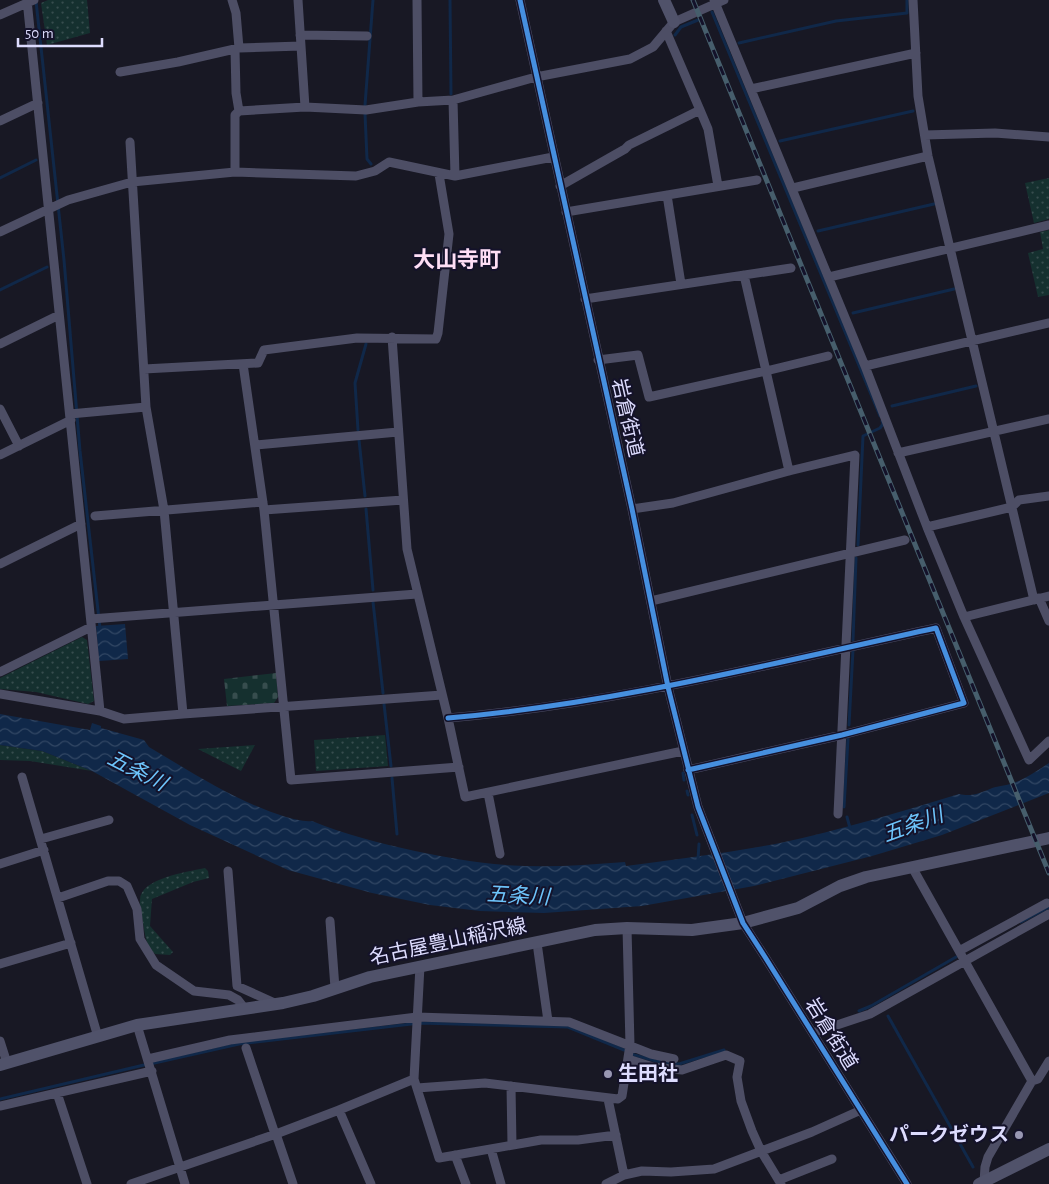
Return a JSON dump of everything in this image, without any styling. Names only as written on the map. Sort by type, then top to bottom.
[{"type":"main road","points":[[664,0],[670,27]]},
{"type":"main road","name":"名古屋豊山稲沢線","points":[[3,1064],[137,1025],[278,1004],[313,996],[370,977],[595,930],[627,928],[692,930],[742,923],[798,908],[840,886],[866,877],[1049,838]]},
{"type":"main road","points":[[981,1183],[1048,1154]]},
{"type":"street","points":[[232,0],[236,13],[239,111],[236,115],[235,172]]},
{"type":"street","points":[[298,0],[305,107]]},
{"type":"street","points":[[417,0],[418,102]]},
{"type":"street","name":"岩倉街道","points":[[520,0],[553,157],[632,509],[668,687],[698,808],[742,923],[907,1184]]},
{"type":"street","points":[[913,0],[918,96],[928,156],[1012,507],[1036,599],[1049,621]]},
{"type":"street","points":[[0,15],[30,1],[38,103],[54,206],[59,315],[100,711]]},
{"type":"street","points":[[239,111],[305,107],[366,110],[418,102],[453,100],[536,77],[630,59],[653,46],[670,27],[718,1],[751,90],[866,366],[927,527],[964,616],[1029,760],[1049,741]]},
{"type":"street","points":[[670,27],[708,129],[718,186]]},
{"type":"street","points":[[300,34],[367,36]]},
{"type":"street","points":[[120,72],[237,49],[301,46]]},
{"type":"street","points":[[751,90],[916,52]]},
{"type":"street","points":[[453,100],[455,176]]},
{"type":"street","points":[[0,121],[38,103]]},
{"type":"street","points":[[560,186],[625,150],[629,145],[700,110]]},
{"type":"street","points":[[925,135],[995,134],[1049,137]]},
{"type":"street","points":[[130,142],[146,407],[164,510],[183,714]]},
{"type":"street","points":[[793,188],[928,156]]},
{"type":"street","points":[[0,232],[54,206],[132,182],[235,172],[356,176],[374,171],[388,162],[455,176],[553,157]]},
{"type":"street","points":[[144,369],[258,363],[264,350],[357,338],[436,339],[449,234],[440,174]]},
{"type":"street","points":[[566,212],[757,180]]},
{"type":"street","points":[[667,195],[681,284]]},
{"type":"street","points":[[829,277],[1049,225]]},
{"type":"street","points":[[585,299],[791,268]]},
{"type":"street","points":[[744,275],[789,471]]},
{"type":"street","points":[[0,344],[59,315]]},
{"type":"street","points":[[866,366],[1049,323]]},
{"type":"street","points":[[392,337],[408,549],[465,797],[683,750]]},
{"type":"street","points":[[598,360],[638,355],[649,397],[828,356]]},
{"type":"street","points":[[243,364],[264,506],[291,780],[459,766]]},
{"type":"street","points":[[0,455],[71,417],[83,413],[146,407]]},
{"type":"street","points":[[0,409],[18,446]]},
{"type":"street","points":[[898,453],[1049,419]]},
{"type":"street","points":[[256,444],[398,432]]},
{"type":"street","points":[[632,509],[673,503],[855,455],[838,814]]},
{"type":"street","points":[[927,527],[1012,507],[1019,500],[1049,496]]},
{"type":"street","points":[[95,516],[164,510],[403,500]]},
{"type":"street","points":[[0,564],[81,524]]},
{"type":"street","points":[[651,601],[905,540]]},
{"type":"street","points":[[0,672],[102,618],[417,594]]},
{"type":"street","points":[[964,616],[1049,596]]},
{"type":"street","points":[[448,718],[502,714],[668,687],[936,628],[964,703],[842,735],[688,770]]},
{"type":"street","points":[[0,694],[100,711],[124,719],[442,695]]},
{"type":"street","points":[[22,777],[98,1037]]},
{"type":"street","points":[[488,793],[500,854]]},
{"type":"street","points":[[40,839],[109,820]]},
{"type":"street","points":[[0,864],[44,850]]},
{"type":"street","points":[[912,867],[1032,1081]]},
{"type":"street","points":[[228,871],[237,986],[278,1004]]},
{"type":"street","points":[[58,898],[108,881],[119,881],[127,886],[137,909],[140,939],[156,965],[194,991],[229,995],[238,1000],[245,1009]]},
{"type":"street","points":[[959,951],[1047,902]]},
{"type":"street","points":[[813,1033],[870,1014],[1049,914]]},
{"type":"street","points":[[330,920],[335,988]]},
{"type":"street","points":[[131,1184],[415,1084],[485,1082],[618,1099],[622,1096],[630,1045],[627,928]]},
{"type":"street","points":[[0,964],[71,943]]},
{"type":"street","points":[[537,943],[548,1021]]},
{"type":"street","points":[[420,966],[415,1084],[439,1158],[541,1140],[578,1140],[616,1135]]},
{"type":"street","points":[[148,1059],[230,1040],[417,1021],[548,1021],[569,1022],[651,1054],[674,1059]]},
{"type":"street","points":[[137,1025],[184,1184]]},
{"type":"street","points":[[0,1041],[3,1064]]},
{"type":"street","points":[[246,1048],[293,1184]]},
{"type":"street","points":[[628,1060],[661,1068],[682,1070],[726,1055],[740,1061],[737,1077],[741,1100],[761,1151],[780,1182],[832,1159]]},
{"type":"street","points":[[981,1183],[988,1157],[1032,1081],[1038,1079],[1049,1061]]},
{"type":"street","points":[[0,1106],[152,1071]]},
{"type":"street","points":[[511,1086],[512,1145]]},
{"type":"street","points":[[56,1093],[87,1184]]},
{"type":"street","points":[[608,1099],[624,1175]]},
{"type":"street","points":[[338,1110],[371,1184]]},
{"type":"street","points":[[606,1184],[624,1175],[642,1171],[671,1172],[714,1169],[812,1132],[861,1110]]},
{"type":"street","points":[[491,1149],[501,1184]]},
{"type":"street","points":[[455,1155],[466,1184]]},
{"type":"green space","points":[[48,0],[87,0],[90,33],[47,45],[41,3]]},
{"type":"green space","points":[[1049,178],[1049,219],[1034,223],[1025,183]]},
{"type":"green space","points":[[1049,230],[1049,295],[1038,297],[1028,253],[1043,249],[1040,232]]},
{"type":"green space","points":[[82,637],[87,640],[94,701],[88,704],[36,692],[0,689],[0,678]]},
{"type":"green space","points":[[276,673],[278,697],[274,703],[227,706],[224,679]]},
{"type":"green space","points":[[385,735],[388,766],[316,771],[314,740]]},
{"type":"green space","points":[[0,745],[42,751],[92,771],[30,761],[0,760]]},
{"type":"green space","points":[[255,745],[241,771],[198,749]]},
{"type":"green space","points":[[205,868],[208,871],[209,878],[193,882],[152,899],[150,926],[173,952],[170,955],[155,954],[145,936],[140,906],[142,892],[156,881],[166,877]]},
{"type":"water","points":[[125,624],[128,659],[99,661],[96,626]]},
{"type":"water","name":"五条川","points":[[0,714],[90,730],[92,723],[101,726],[101,728],[144,740],[149,747],[216,786],[268,811],[302,821],[312,821],[350,835],[415,851],[449,858],[506,865],[551,866],[625,862],[626,866],[780,843],[847,827],[959,794],[975,794],[1010,784],[1025,778],[1049,763],[1049,793],[942,835],[872,856],[754,886],[642,906],[544,913],[480,911],[430,905],[372,893],[288,870],[190,825],[92,771],[42,751],[0,745]]},
{"type":"waterway","points":[[365,105],[373,0]]},
{"type":"waterway","points":[[450,0],[451,94]]},
{"type":"waterway","points":[[739,43],[836,21],[907,13],[907,0]]},
{"type":"waterway","points":[[36,1],[64,260],[80,451],[100,628]]},
{"type":"waterway","points":[[712,12],[880,416]]},
{"type":"waterway","points":[[675,35],[681,27],[698,20]]},
{"type":"waterway","points":[[780,141],[913,111]]},
{"type":"waterway","points":[[365,114],[367,159],[371,164]]},
{"type":"waterway","points":[[0,178],[36,160]]},
{"type":"waterway","points":[[818,231],[934,204]]},
{"type":"waterway","points":[[0,290],[47,267]]},
{"type":"waterway","points":[[853,313],[954,289]]},
{"type":"waterway","points":[[358,430],[355,383],[366,344]]},
{"type":"waterway","points":[[892,406],[976,386]]},
{"type":"waterway","points":[[858,545],[863,436],[880,428],[883,424],[882,421]]},
{"type":"waterway","points":[[359,440],[365,496]]},
{"type":"waterway","points":[[366,509],[373,590]]},
{"type":"waterway","points":[[853,640],[856,558]]},
{"type":"waterway","points":[[373,602],[383,693]]},
{"type":"waterway","points":[[849,725],[853,650]]},
{"type":"waterway","points":[[384,704],[391,766]]},
{"type":"waterway","points":[[844,807],[848,739]]},
{"type":"waterway","points":[[683,773],[684,780]]},
{"type":"waterway","points":[[392,778],[397,834]]},
{"type":"waterway","points":[[687,791],[688,795]]},
{"type":"waterway","points":[[692,815],[697,835]]},
{"type":"waterway","points":[[847,817],[850,828]]},
{"type":"waterway","points":[[698,859],[699,844]]},
{"type":"waterway","points":[[1021,922],[1049,907]]},
{"type":"waterway","points":[[859,1011],[956,957]]},
{"type":"waterway","points":[[888,1016],[973,1167]]},
{"type":"waterway","points":[[150,1064],[239,1044],[420,1023],[568,1027],[624,1050]]},
{"type":"waterway","points":[[631,1054],[656,1061],[679,1064],[724,1050]]},
{"type":"waterway","points":[[0,1099],[144,1065]]},
{"type":"railway","points":[[693,0],[1049,873]]},
{"type":"cycle path","points":[[520,0],[632,509],[668,687],[698,807],[743,923],[907,1184]]},
{"type":"cycle path","points":[[448,718],[510,712],[632,693],[936,628],[964,703],[842,735],[688,770]]},
{"type":"place","name":"生田社","points":[[608,1074]]},
{"type":"place","name":"パークゼウス","points":[[1019,1135]]},
{"type":"district","name":"大山寺町","points":[[457,260]]}]
